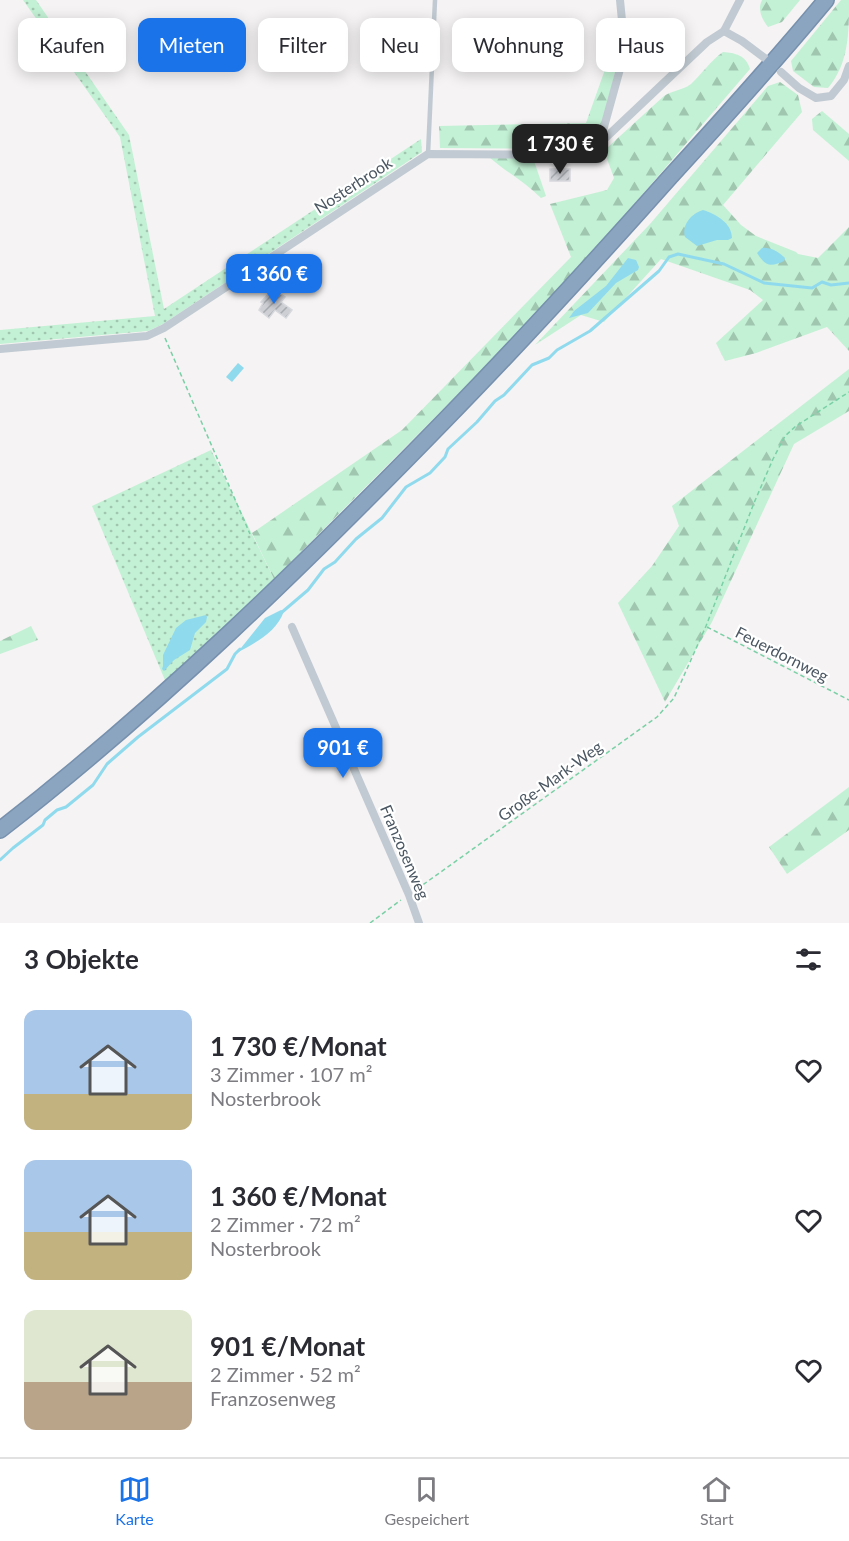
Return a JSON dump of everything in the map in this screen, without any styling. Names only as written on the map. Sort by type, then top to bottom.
[{"type":"highway","points":[[0,830],[185,674],[380,487],[587,270],[826,0]]},
{"type":"street","points":[[599,145],[625,51],[620,0]]},
{"type":"street","points":[[428,154],[585,155],[599,145],[707,42],[724,31],[740,0]]},
{"type":"street","points":[[724,31],[742,40],[766,59]]},
{"type":"street","points":[[781,72],[799,88],[816,98],[831,96],[844,80],[849,66]]},
{"type":"street","name":"Nosterbrook","points":[[0,349],[147,336],[428,154]]},
{"type":"street","name":"Franzosenweg","points":[[292,627],[409,895],[419,923]]},
{"type":"lane","points":[[428,154],[435,0]]},
{"type":"path","points":[[161,329],[250,534]]},
{"type":"path","name":"Große-Mark-Weg","points":[[370,923],[657,717],[674,698],[706,626],[746,522],[785,436],[796,426],[849,392]]},
{"type":"path","name":"Feuerdornweg","points":[[706,626],[849,700]]},
{"type":"green space","points":[[23,0],[36,0],[48,18],[36,18]]},
{"type":"green space","points":[[762,0],[800,0],[782,22],[768,27],[761,14]]},
{"type":"green space","points":[[841,0],[849,0],[848,35],[844,58],[828,88],[814,87],[793,71],[791,61]]},
{"type":"green space","points":[[723,52],[736,54],[743,58],[750,69],[576,272],[495,357],[274,579],[252,533],[402,430],[571,257],[550,204],[607,190],[614,178],[606,156],[608,147],[664,96],[691,84]]},
{"type":"green space","points":[[74,72],[86,72],[129,135],[164,309],[421,139],[422,152],[163,324],[148,331],[0,344],[0,330],[155,316],[120,137]]},
{"type":"green space","points":[[604,72],[615,72],[600,136],[589,144],[567,149],[440,148],[439,126],[586,123]]},
{"type":"green space","points":[[780,82],[798,95],[802,112],[723,205],[741,225],[756,236],[798,254],[818,258],[849,227],[849,351],[827,327],[756,353],[725,361],[716,343],[763,300],[750,290],[661,259],[604,322],[581,315],[535,345],[650,224],[768,86]]},
{"type":"green space","points":[[822,111],[849,134],[849,161],[813,130],[812,119]]},
{"type":"green space","points":[[489,157],[533,158],[546,196],[541,198]]},
{"type":"green space","points":[[849,369],[849,411],[794,444],[712,622],[665,702],[618,603],[652,566],[679,526],[672,506]]},
{"type":"green space","points":[[211,450],[274,579],[167,685],[92,506]]},
{"type":"green space","points":[[31,626],[38,640],[0,654],[0,641]]},
{"type":"green space","points":[[849,787],[849,830],[787,874],[769,847]]},
{"type":"water","points":[[703,210],[718,217],[726,224],[732,238],[697,246],[685,237],[684,232],[688,220]]},
{"type":"water","points":[[762,248],[777,252],[785,258],[784,261],[771,265],[765,263],[757,253]]},
{"type":"water","points":[[628,258],[636,260],[638,270],[616,283],[588,313],[569,318],[574,311],[606,286]]},
{"type":"water","points":[[238,363],[244,368],[232,382],[226,377]]},
{"type":"water","points":[[281,610],[284,611],[281,618],[271,631],[237,653],[265,618]]},
{"type":"water","points":[[206,615],[206,622],[195,633],[190,650],[174,660],[164,671],[162,669],[163,655],[176,628],[186,620]]},
{"type":"building","points":[[550,169],[570,169],[570,181],[550,181]]},
{"type":"building","points":[[273,289],[285,297],[281,302],[292,310],[286,318],[275,310],[269,318],[259,310],[263,303],[261,302]]},
{"type":"waterway","points":[[281,613],[308,590],[324,569],[335,562],[356,539],[382,518],[406,487],[430,473],[445,457],[448,449],[532,365],[549,358],[557,350],[590,331],[659,271],[669,257],[678,254],[724,264],[764,283],[812,288],[822,282],[831,285],[849,283]]},
{"type":"waterway","points":[[0,860],[43,825],[45,820],[57,810],[66,807],[93,785],[107,764],[138,737],[227,669],[240,649]]}]
